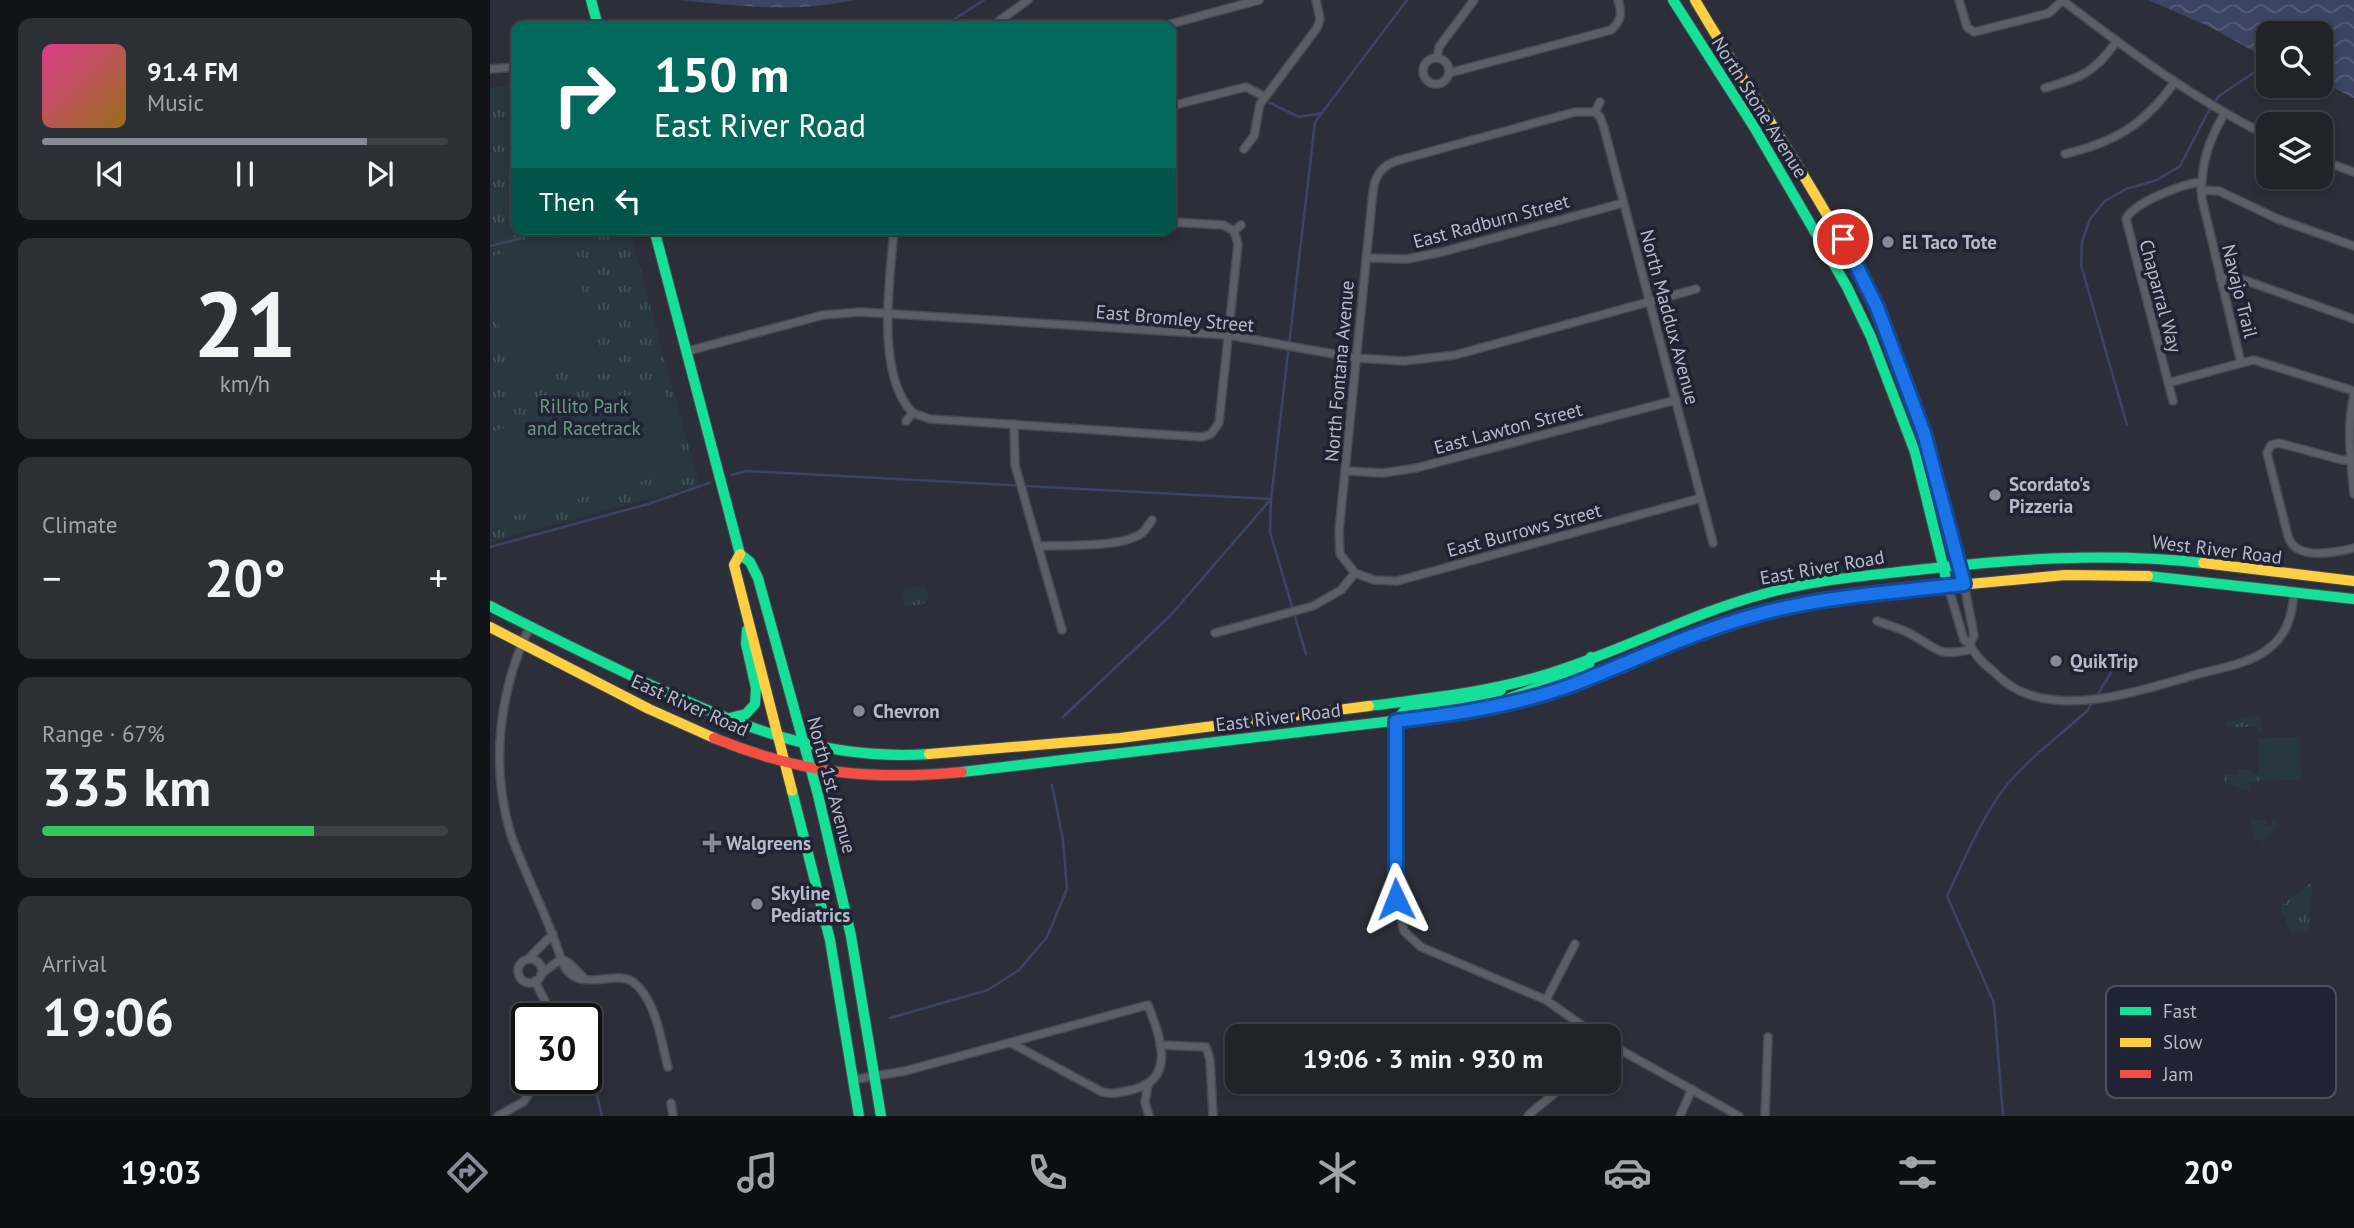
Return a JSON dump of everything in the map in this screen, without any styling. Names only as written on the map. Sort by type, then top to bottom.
[{"type":"main road","points":[[591,0],[597,21]]},
{"type":"main road","name":"North Stone Avenue","points":[[1673,0],[1754,127],[1847,287],[1871,337],[1914,452],[1948,586]]},
{"type":"main road","name":"North Stone Avenue","points":[[1695,0],[1843,239],[1877,307],[1924,433],[1964,584]]},
{"type":"main road","name":"North 1st Avenue","points":[[656,235],[740,554],[750,562],[758,578],[811,769],[851,936],[881,1116]]},
{"type":"main road","name":"North 1st Avenue","points":[[740,554],[734,565],[830,940],[859,1116]]},
{"type":"main road","name":"East River Road","points":[[490,606],[584,654],[725,719],[779,738],[844,751],[886,755],[995,750],[1120,738],[1433,699],[1513,684],[1563,669],[1741,599],[1826,581],[1944,567],[2075,556]]},
{"type":"main road","name":"West River Road","points":[[2075,556],[2160,559],[2354,581]]},
{"type":"main road","name":"East River Road","points":[[490,627],[691,729],[736,747],[811,769],[841,774],[930,776],[1456,714],[1576,683],[1700,633],[1794,604],[1871,593],[2083,574]]},
{"type":"main road","name":"West River Road","points":[[2083,574],[2153,576],[2354,599]]},
{"type":"main road","points":[[725,719],[744,715],[755,704],[756,695],[745,648],[748,622]]},
{"type":"main road","points":[[1495,706],[1524,691],[1583,670],[1588,667],[1591,657]]},
{"type":"main road","points":[[1396,721],[1404,711],[1488,698],[1513,684]]},
{"type":"street","points":[[999,21],[1028,0]]},
{"type":"street","points":[[1176,22],[1259,0]]},
{"type":"street","points":[[1244,149],[1254,136],[1260,104],[1317,28],[1320,19],[1316,0]]},
{"type":"street","points":[[1437,58],[1439,47],[1474,0]]},
{"type":"street","points":[[1449,73],[1611,30],[1619,23],[1622,12],[1618,0]]},
{"type":"street","points":[[1959,0],[1967,27],[1971,31],[1980,32],[2049,13],[2062,0],[2174,83],[2222,113],[2256,130]]},
{"type":"street","points":[[2045,88],[2076,79],[2097,66],[2117,41]]},
{"type":"street","points":[[1437,58],[1446,63],[1449,73],[1447,79],[1440,84],[1427,81],[1423,74],[1424,65],[1430,59],[1437,58]]},
{"type":"street","points":[[490,69],[511,67]]},
{"type":"street","points":[[2065,154],[2103,144],[2133,126],[2158,105],[2174,83]]},
{"type":"street","points":[[1176,105],[1246,87],[1265,97]]},
{"type":"street","points":[[1595,112],[1600,102]]},
{"type":"street","name":"North Fontana Avenue","points":[[1355,573],[1340,554],[1339,531],[1374,181],[1381,168],[1396,161],[1575,112],[1595,112]]},
{"type":"street","name":"North Maddux Avenue","points":[[1595,112],[1602,122],[1713,543]]},
{"type":"street","name":"Navajo Trail","points":[[2222,113],[2206,150],[2201,186],[2241,363],[2254,360],[2354,393]]},
{"type":"street","points":[[2333,165],[2354,172]]},
{"type":"street","name":"Chaparral Way","points":[[2168,383],[2126,219],[2135,208],[2186,184],[2201,186]]},
{"type":"street","points":[[2201,186],[2219,191],[2278,219],[2354,246]]},
{"type":"street","name":"East Radburn Street","points":[[1366,258],[1407,259],[1442,252],[1623,203]]},
{"type":"street","points":[[894,235],[888,353],[901,393],[913,413],[930,419],[1202,436],[1211,434],[1219,423],[1238,228],[1176,222]]},
{"type":"street","points":[[2220,278],[2231,276],[2241,279],[2354,319]]},
{"type":"street","name":"East Bromley Street","points":[[688,351],[823,315],[861,312],[1228,335],[1356,358],[1404,361],[1455,355],[1696,289]]},
{"type":"street","points":[[2173,401],[2168,383],[2241,363]]},
{"type":"street","points":[[2354,393],[2350,419],[2350,460],[2354,494]]},
{"type":"street","name":"East Lawton Street","points":[[1346,471],[1383,473],[1416,468],[1676,400]]},
{"type":"street","points":[[906,421],[913,413]]},
{"type":"street","points":[[1014,424],[1015,465],[1062,629]]},
{"type":"street","points":[[2350,460],[2279,443],[2269,449],[2268,460],[2289,541],[2293,547],[2304,553],[2354,548]]},
{"type":"street","name":"East Burrows Street","points":[[1355,573],[1374,580],[1397,581],[1701,498]]},
{"type":"street","points":[[1038,546],[1092,545],[1122,540],[1141,534],[1152,520]]},
{"type":"street","points":[[1215,632],[1313,606],[1341,590],[1355,573]]},
{"type":"street","points":[[1877,621],[1910,634],[1940,652],[1954,654],[1971,646],[1975,635],[1964,584]]},
{"type":"street","points":[[1948,586],[1964,640],[1987,666],[2020,691],[2074,701],[2109,697],[2254,658],[2268,650],[2283,635],[2292,616],[2294,593]]},
{"type":"street","points":[[530,626],[506,691],[498,740],[500,787],[510,831],[561,959],[585,979],[596,981],[625,978],[634,983],[650,1005],[668,1067]]},
{"type":"street","points":[[1396,721],[1395,883],[1404,931],[1421,947],[1546,1000],[1580,1024]]},
{"type":"street","points":[[553,934],[519,965],[518,974],[525,982],[535,981],[561,959]]},
{"type":"street","points":[[1546,1000],[1575,944]]},
{"type":"street","points":[[528,959],[537,962],[541,974]]},
{"type":"street","points":[[535,981],[545,1003]]},
{"type":"street","points":[[852,1080],[905,1071],[1013,1044],[1148,1005],[1159,1035],[1161,1063],[1158,1074],[1148,1085],[1145,1102],[1149,1116]]},
{"type":"street","points":[[1765,1116],[1768,1037]]},
{"type":"street","points":[[1013,1044],[1102,1092],[1113,1094],[1148,1085]]},
{"type":"street","points":[[1160,1045],[1206,1047],[1210,1059],[1213,1116]]},
{"type":"street","points":[[1621,1050],[1739,1116]]},
{"type":"street","points":[[1680,1116],[1692,1090]]},
{"type":"street","points":[[498,1116],[523,1102],[529,1094]]},
{"type":"street","points":[[1528,1116],[1537,1106],[1555,1094]]},
{"type":"street","points":[[671,1103],[673,1116]]},
{"type":"green space","name":"Rillito Park and Racetrack","points":[[511,86],[511,235],[631,235],[699,485],[490,542],[490,88]]},
{"type":"green space","points":[[511,89],[511,108],[490,110],[490,91]]},
{"type":"green space","points":[[567,235],[601,360],[515,384],[490,296],[490,257]]},
{"type":"green space","points":[[664,386],[684,470],[490,522],[490,432]]},
{"type":"green space","points":[[925,584],[929,599],[923,604],[905,607],[902,590]]},
{"type":"green space","points":[[2259,714],[2263,732],[2259,732],[2259,727],[2227,727],[2226,722]]},
{"type":"green space","points":[[2300,737],[2301,780],[2259,781],[2258,738]]},
{"type":"green space","points":[[2238,769],[2250,769],[2254,774],[2259,774],[2259,782],[2250,783],[2250,790],[2225,784],[2224,775],[2238,774]]},
{"type":"green space","points":[[2250,820],[2266,820],[2266,825],[2272,826],[2272,820],[2278,824],[2263,844],[2262,839],[2255,840]]},
{"type":"green space","points":[[2313,881],[2308,932],[2298,932],[2293,938],[2280,907]]},
{"type":"water","points":[[680,0],[853,0],[789,7]]},
{"type":"water","points":[[2148,0],[2354,0],[2354,98],[2333,88],[2333,21],[2256,21],[2256,52],[2208,26]]},
{"type":"waterway","points":[[952,21],[984,0]]},
{"type":"waterway","points":[[1063,717],[1170,616],[1271,499],[1315,122],[1407,0]]},
{"type":"waterway","points":[[2127,425],[2081,265],[2082,242],[2090,219],[2105,201],[2126,189],[2157,180],[2180,166],[2219,96],[2256,71]]},
{"type":"waterway","points":[[1270,103],[1299,117],[1322,113]]},
{"type":"waterway","points":[[490,246],[526,235]]},
{"type":"waterway","points":[[732,475],[746,471],[1271,499],[1270,532],[1306,654]]},
{"type":"waterway","points":[[490,547],[648,504],[709,483]]},
{"type":"waterway","points":[[2096,697],[2115,666]]},
{"type":"waterway","points":[[2003,1116],[1994,1003],[1947,896],[1981,825],[2006,786],[2035,756],[2087,711],[2092,702]]},
{"type":"waterway","points":[[890,1018],[988,990],[1019,970],[1047,937],[1067,889],[1063,840],[1052,785]]},
{"type":"waterway","points":[[596,1094],[602,1116]]},
{"type":"traffic: fast","points":[[591,0],[597,21]]},
{"type":"traffic: fast","points":[[1673,0],[1754,127],[1847,287],[1871,337],[1915,452],[1948,586]]},
{"type":"traffic: fast","points":[[656,235],[740,554],[750,562],[758,578],[818,795],[851,936],[881,1116]]},
{"type":"traffic: fast","points":[[1907,386],[1926,443],[1964,584]]},
{"type":"traffic: fast","points":[[1369,706],[1461,694],[1529,680],[1733,603],[1818,582],[1953,566],[2060,558],[2131,558],[2203,563]]},
{"type":"traffic: fast","points":[[2148,576],[2354,599]]},
{"type":"traffic: fast","points":[[962,772],[1401,720],[1493,706],[1560,688],[1770,610],[1825,599],[1895,591]]},
{"type":"traffic: fast","points":[[490,606],[653,686],[753,728],[820,747],[891,755],[929,754]]},
{"type":"traffic: fast","points":[[725,719],[746,714],[755,704],[756,688],[746,644],[747,630]]},
{"type":"traffic: fast","points":[[1510,698],[1583,670],[1588,667],[1591,657]]},
{"type":"traffic: fast","points":[[1396,721],[1404,711],[1488,698],[1501,690]]},
{"type":"traffic: fast","points":[[792,791],[830,940],[859,1116]]},
{"type":"traffic: slow","points":[[1695,0],[1839,235],[1887,334],[1907,386]]},
{"type":"traffic: slow","points":[[740,554],[734,565],[792,791]]},
{"type":"traffic: slow","points":[[2203,563],[2354,581]]},
{"type":"traffic: slow","points":[[1895,591],[2065,575],[2148,576]]},
{"type":"traffic: slow","points":[[490,627],[649,709],[714,738]]},
{"type":"traffic: slow","points":[[929,754],[1120,738],[1369,706]]},
{"type":"traffic: jam","points":[[714,738],[776,759],[836,772],[897,775],[962,772]]},
{"type":"place","name":"El Taco Tote","points":[[1888,242]]},
{"type":"place","name":"Scordato's Pizzeria","points":[[1995,495]]},
{"type":"place","name":"QuikTrip","points":[[2056,661]]},
{"type":"place","name":"Chevron","points":[[859,711]]},
{"type":"place","name":"Walgreens","points":[[712,843]]},
{"type":"place","name":"Skyline Pediatrics","points":[[757,904]]},
{"type":"route","points":[[1396,899],[1396,721],[1456,714],[1521,700],[1576,683],[1700,633],[1794,604],[1964,584],[1924,433],[1877,307],[1843,239]]}]
